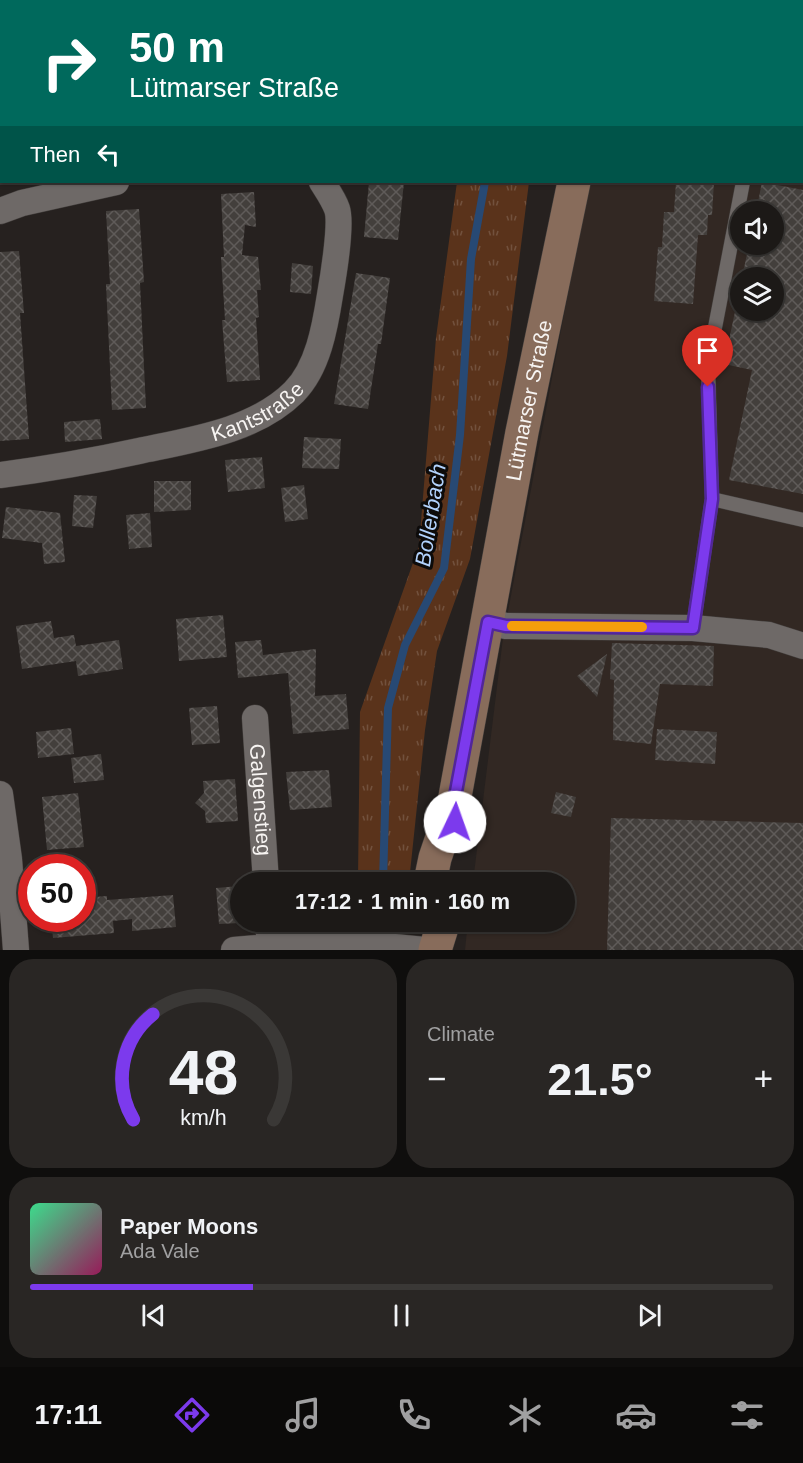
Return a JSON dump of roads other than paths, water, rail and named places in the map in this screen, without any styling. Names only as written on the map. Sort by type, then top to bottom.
[{"type":"main road","name":"Lütmarser Straße","points":[[432,872],[454,802],[522,432],[574,183]]},
{"type":"main road","name":"Lütmarser Straße","points":[[454,802],[454,872]]},
{"type":"main road","points":[[426,949],[429,932]]},
{"type":"main road","points":[[426,949],[437,932]]},
{"type":"street","points":[[0,211],[22,203],[112,183]]},
{"type":"street","name":"Kantstraße","points":[[0,475],[90,461],[197,438],[236,427],[268,411],[294,392],[311,369],[326,319],[336,265],[338,211],[323,183]]},
{"type":"street","points":[[488,622],[506,626],[693,628],[769,636],[803,646]]},
{"type":"street","name":"Galgenstieg","points":[[255,718],[265,872]]},
{"type":"street","points":[[0,794],[9,859],[16,950]]},
{"type":"street","points":[[269,932],[270,947]]},
{"type":"street","points":[[234,950],[334,941],[426,949]]},
{"type":"lane","points":[[693,628],[712,499],[708,364],[743,183]]},
{"type":"lane","points":[[712,499],[803,520]]},
{"type":"waterway","name":"Bollerbach","points":[[383,872],[388,708],[405,645],[444,568],[460,435],[471,259],[485,183]]},
{"type":"waterway","name":"Bollerbach","points":[[381,932],[381,940]]}]
